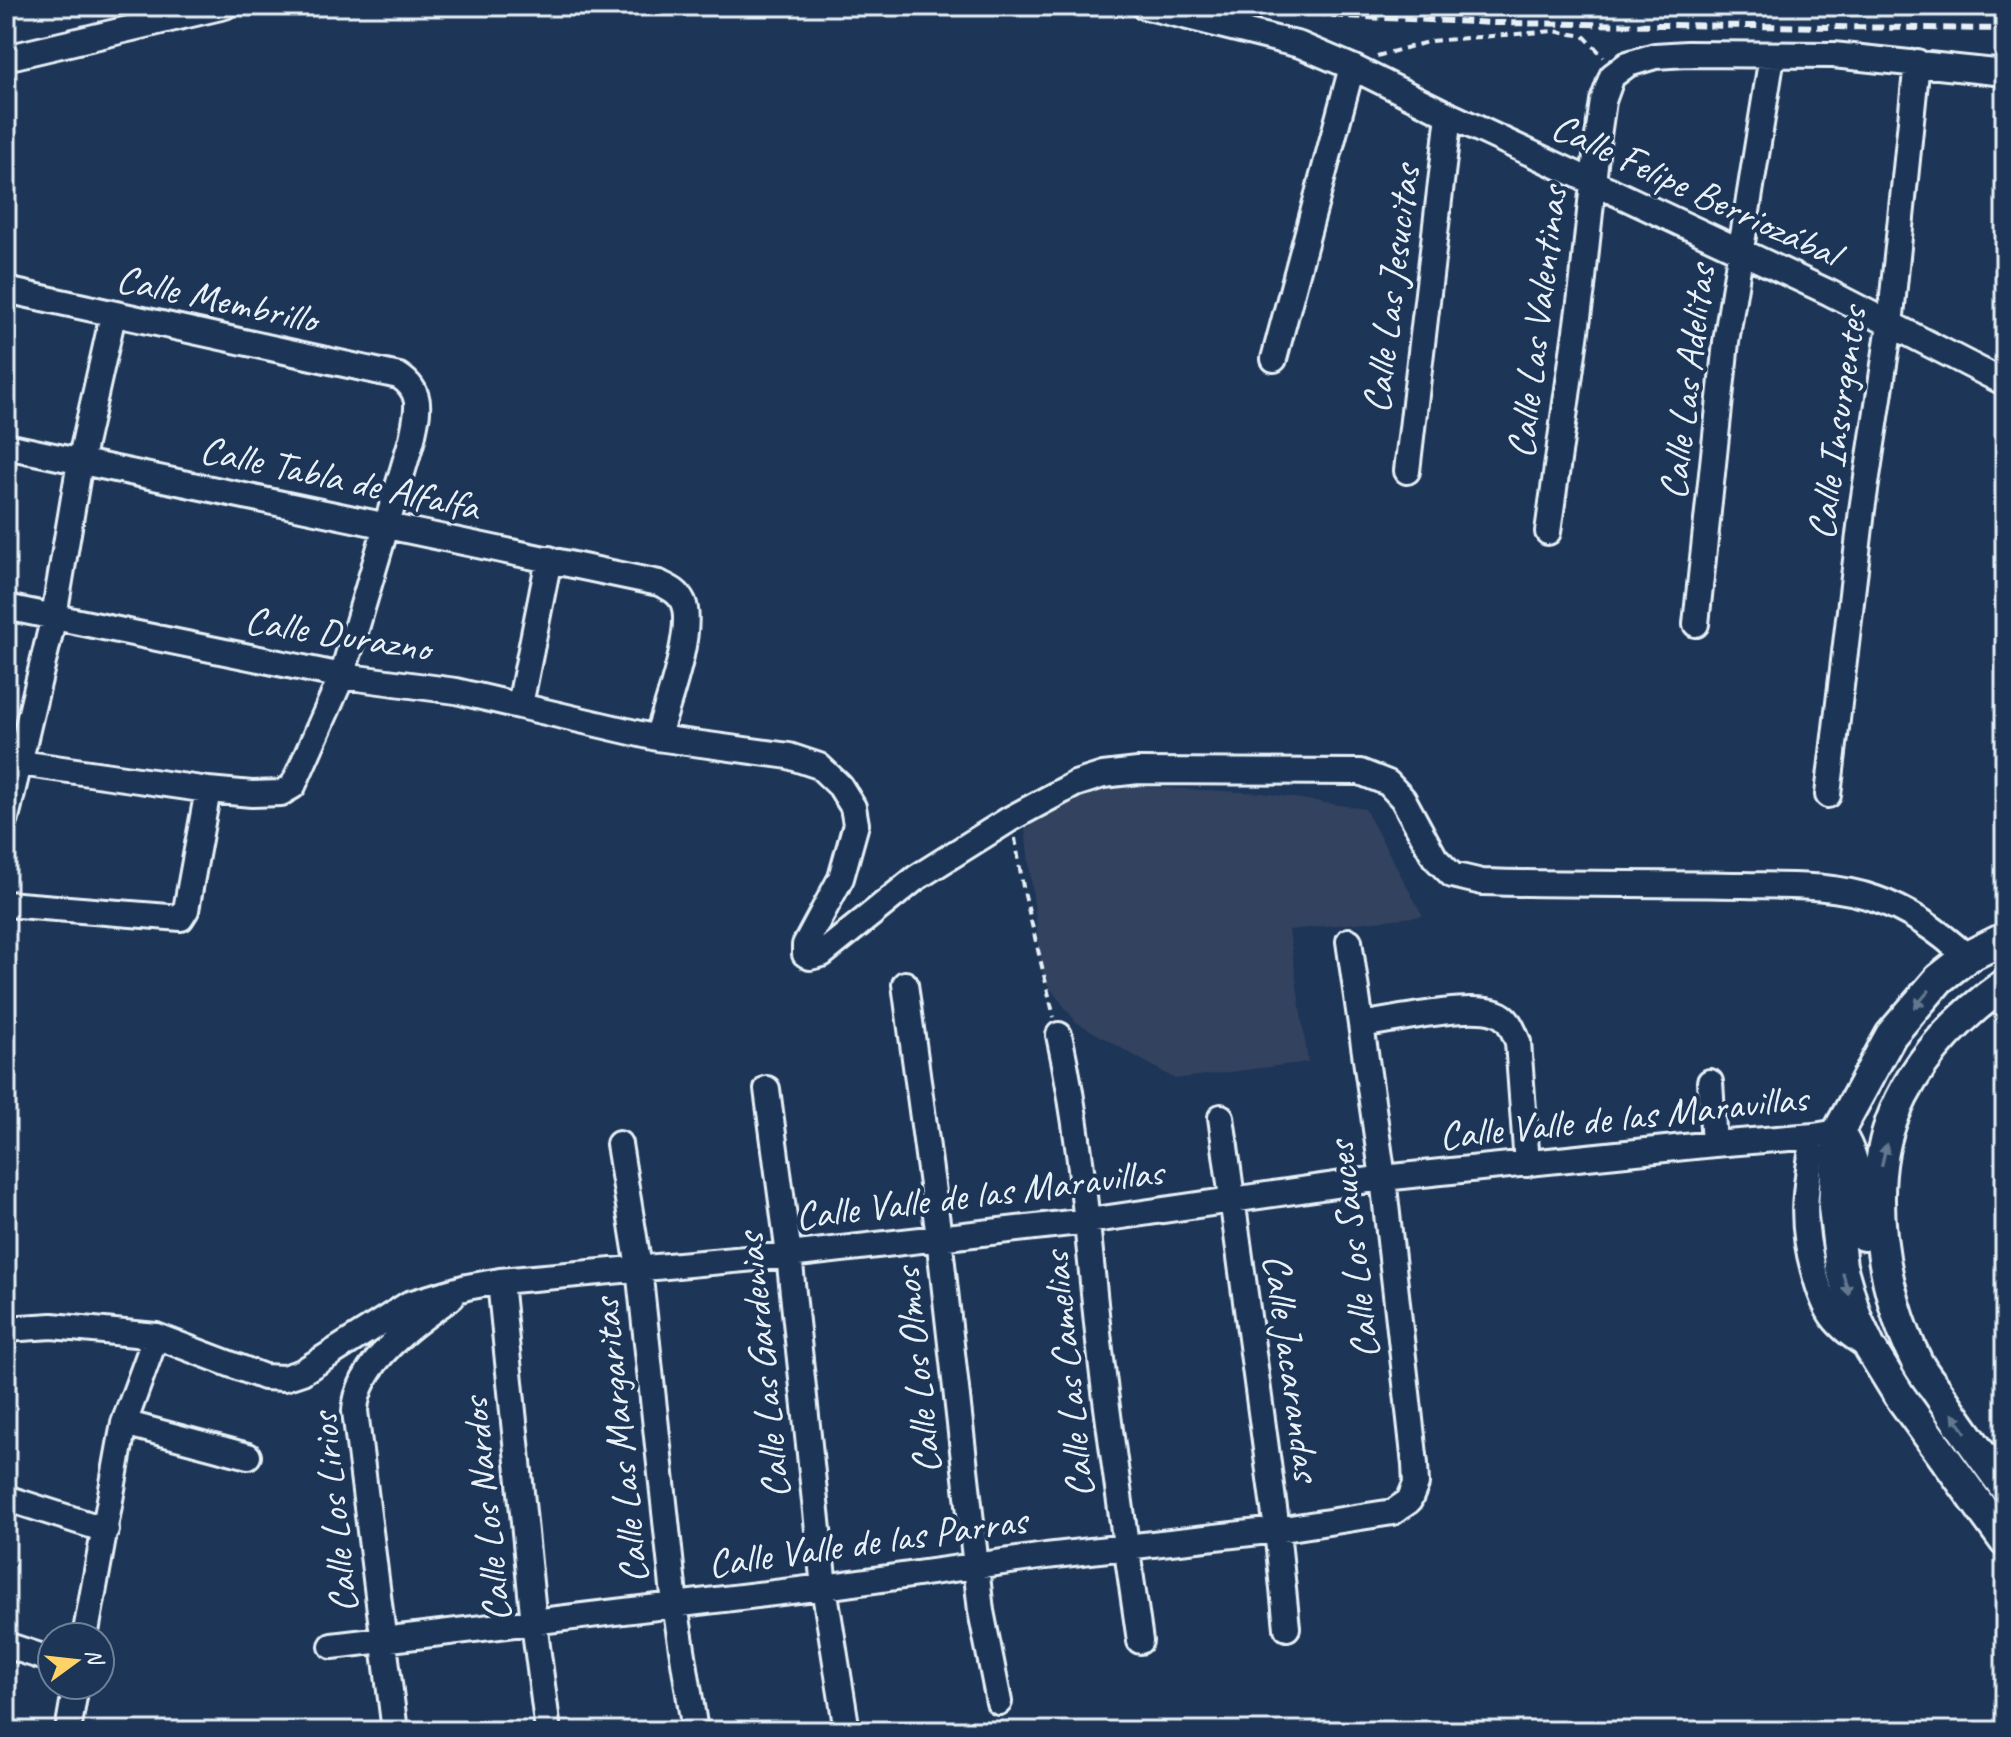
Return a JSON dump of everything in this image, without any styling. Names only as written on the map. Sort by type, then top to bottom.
[{"type":"main road","points":[[2005,938],[1967,957],[1939,979],[1891,1035],[1826,1134],[1841,1266],[1856,1318],[1870,1348],[1899,1395],[2005,1541]]},
{"type":"main road","points":[[1826,1134],[1880,1104],[1929,1028],[1952,1004],[1990,974],[2005,967]]},
{"type":"main road","points":[[1917,1362],[1896,1308],[1883,1259],[1880,1206],[1885,1152],[1894,1113],[1928,1054],[1968,1010],[2005,984]]},
{"type":"main road","points":[[1826,1134],[1850,1152],[1857,1178],[1864,1242],[1877,1305],[1885,1324],[1917,1362],[2005,1487]]},
{"type":"street","points":[[148,6],[172,17]]},
{"type":"street","points":[[6,58],[225,6]]},
{"type":"street","name":"Calle Felipe Berriozábal","points":[[1144,6],[1300,45],[1352,67],[1741,251],[2005,383]]},
{"type":"street","points":[[1612,76],[1628,64],[1655,56],[1687,54],[1833,55],[2005,73]]},
{"type":"street","name":"Calle Las Adelitas","points":[[1696,624],[1726,342],[1772,56]]},
{"type":"street","name":"Calle Insurgentes","points":[[1828,795],[1862,510],[1890,325],[1917,62]]},
{"type":"street","points":[[1274,359],[1352,67]]},
{"type":"street","name":"Calle Las Valentinas","points":[[1548,532],[1582,288],[1603,101],[1612,76]]},
{"type":"street","name":"Calle Las Jesucitas","points":[[1407,471],[1449,115]]},
{"type":"street","name":"Calle Membrillo","points":[[6,290],[399,376],[411,384],[418,411],[387,524]]},
{"type":"street","points":[[6,818],[12,762],[54,616],[80,462],[113,315]]},
{"type":"street","name":"Calle Tabla de Alfalfa","points":[[6,446],[659,583],[677,592],[687,616],[679,662],[657,738]]},
{"type":"street","points":[[12,762],[252,794],[281,793],[293,786],[342,676],[387,524]]},
{"type":"street","points":[[520,705],[549,559]]},
{"type":"street","name":"Calle Durazno","points":[[6,607],[342,676],[456,691],[657,738],[789,756],[819,766],[840,786],[853,807],[856,824],[841,878],[805,945],[805,954],[810,957],[822,954],[916,878],[1010,819]]},
{"type":"street","points":[[1010,819],[1075,784],[1103,775],[1153,770],[1360,772],[1388,783],[1403,799],[1435,858],[1452,875],[1482,882],[1823,887],[1878,899],[1911,914],[1940,931],[1967,957]]},
{"type":"street","points":[[6,904],[177,919],[184,916],[208,790]]},
{"type":"street","name":"Calle Los Sauces","points":[[1349,941],[1383,1178],[1415,1464],[1416,1484],[1409,1501]]},
{"type":"street","name":"Calle Los Olmos","points":[[905,984],[939,1237],[981,1611],[999,1702]]},
{"type":"street","points":[[1361,1025],[1467,1011],[1498,1013],[1510,1024],[1518,1042],[1527,1164]]},
{"type":"street","name":"Calle Las Camelias","points":[[1059,1035],[1070,1089],[1088,1221],[1099,1338],[1140,1641]]},
{"type":"street","points":[[1710,1082],[1714,1144]]},
{"type":"street","name":"Calle Las Gardenias","points":[[767,1089],[789,1255],[824,1587],[847,1731]]},
{"type":"street","name":"Calle Jacarandas","points":[[1221,1117],[1277,1530],[1287,1628]]},
{"type":"street","name":"Calle Valle de las Maravillas","points":[[6,1329],[52,1326],[156,1336],[264,1377],[284,1378],[302,1372],[409,1304],[500,1281],[789,1255],[1088,1221],[1383,1178],[1826,1134]]},
{"type":"street","name":"Calle Las Margaritas","points":[[619,1144],[639,1268],[675,1605],[695,1731]]},
{"type":"street","name":"Calle Los Nardos","points":[[500,1281],[534,1623],[548,1731]]},
{"type":"street","name":"Calle Los Lirios","points":[[395,1731],[355,1411],[356,1396],[361,1383],[414,1323],[467,1287]]},
{"type":"street","points":[[88,1621],[124,1423],[156,1336]]},
{"type":"street","points":[[124,1423],[248,1456]]},
{"type":"street","points":[[6,1498],[106,1530]]},
{"type":"street","name":"Calle Valle de las Parras","points":[[332,1646],[824,1587],[976,1564],[1277,1530],[1393,1512],[1409,1501]]},
{"type":"street","points":[[6,1645],[36,1655]]},
{"type":"street","points":[[68,1731],[73,1701]]},
{"type":"path","points":[[1352,67],[1386,52],[1431,41],[1554,31],[1584,36],[1606,60],[1612,76]]},
{"type":"path","points":[[1010,819],[1059,1035]]},
{"type":"shaded area","points":[[1084,784],[1263,793],[1365,809],[1423,916],[1289,930],[1308,1062],[1175,1079],[1076,1022],[1043,979],[1024,821]]},
{"type":"railway","points":[[1260,6],[1344,16],[1495,23],[2005,29]]}]
